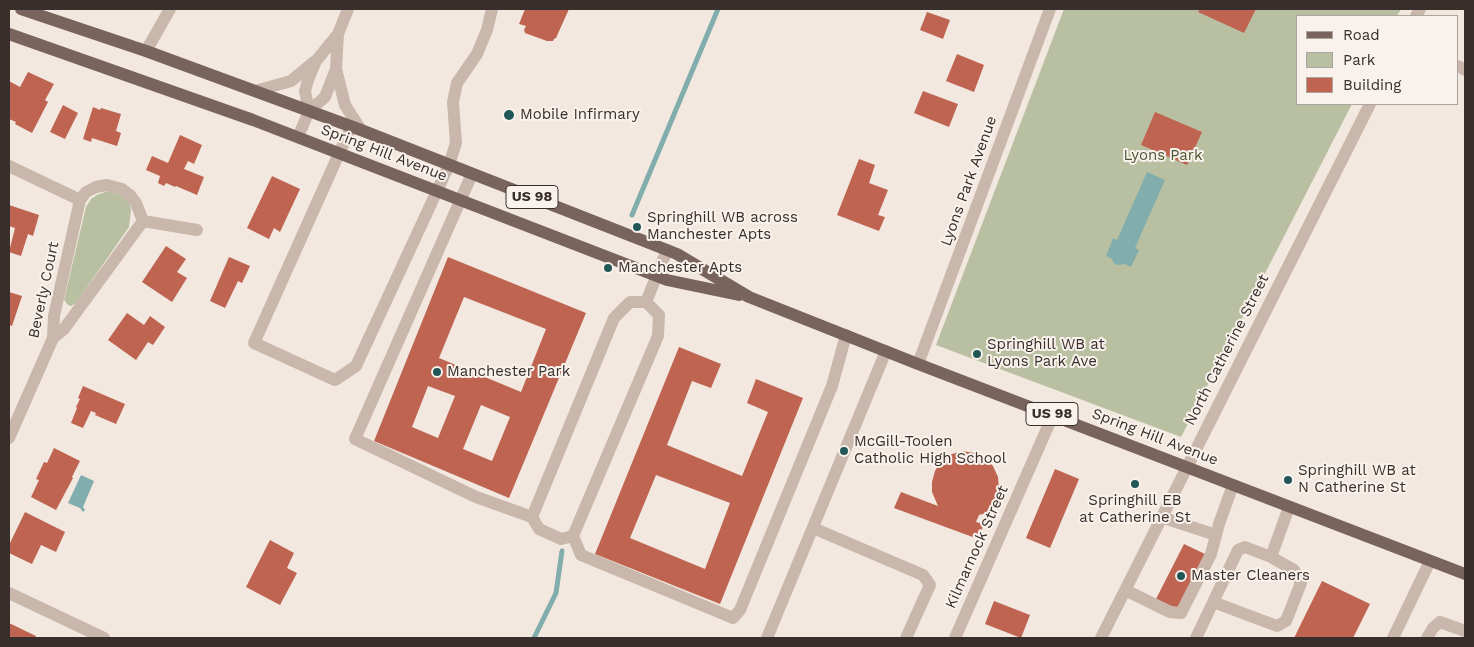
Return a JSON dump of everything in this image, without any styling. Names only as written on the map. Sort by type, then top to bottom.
[{"type":"main road","name":"Spring Hill Avenue","points":[[21,9],[146,51],[309,111],[667,250],[677,254],[749,297],[918,364],[1465,574]]},
{"type":"main road","name":"Spring Hill Avenue","points":[[9,34],[244,116],[667,280],[749,297]]},
{"type":"street","points":[[146,51],[170,9]]},
{"type":"street","points":[[255,91],[291,81],[316,61],[338,34],[348,9]]},
{"type":"street","points":[[338,34],[336,69],[345,105],[356,129],[340,153],[254,343],[335,380],[356,366],[449,165],[456,144],[453,102],[457,83],[477,54],[487,30],[492,9]]},
{"type":"street","name":"Lyons Park Avenue","points":[[918,364],[1050,9]]},
{"type":"street","points":[[309,111],[305,91],[316,61]]},
{"type":"street","points":[[298,137],[309,111],[325,97],[336,69]]},
{"type":"street","name":"North Catherine Street","points":[[1101,638],[1369,105]]},
{"type":"street","points":[[9,166],[80,200],[86,192],[96,186],[107,185],[122,189],[136,203],[142,221]]},
{"type":"street","points":[[472,174],[355,439],[476,497],[532,517],[539,529],[561,540],[574,536]]},
{"type":"street","name":"Beverly Court","points":[[9,438],[53,338],[54,316],[80,200]]},
{"type":"street","points":[[142,221],[197,230]]},
{"type":"street","points":[[53,338],[64,329],[142,221]]},
{"type":"street","points":[[646,302],[667,250]]},
{"type":"street","points":[[532,517],[614,318],[630,302],[646,302],[659,314],[658,336],[574,536],[581,555],[733,618],[740,610],[832,386],[846,335]]},
{"type":"street","points":[[767,638],[886,351]]},
{"type":"street","name":"Kilmarnock Street","points":[[955,638],[1052,415]]},
{"type":"street","points":[[1125,590],[1170,612],[1181,613],[1211,554],[1233,485]]},
{"type":"street","points":[[1271,557],[1289,507]]},
{"type":"street","points":[[1162,517],[1216,535]]},
{"type":"street","points":[[813,528],[923,574],[930,585],[906,638]]},
{"type":"street","points":[[1196,638],[1212,602],[1238,550],[1245,547],[1271,557],[1294,570],[1301,582],[1286,621],[1278,626],[1212,602]]},
{"type":"street","points":[[1393,638],[1430,561]]},
{"type":"street","points":[[9,593],[88,635],[104,638]]},
{"type":"street","points":[[1428,638],[1433,628],[1440,622],[1464,627]]},
{"type":"green space","name":"Lyons Park","points":[[1064,9],[1401,9],[1398,15],[1296,15],[1296,105],[1351,105],[1181,437],[936,345]]},
{"type":"green space","points":[[108,191],[122,195],[130,204],[129,227],[76,303],[71,306],[68,305],[64,300],[86,207],[91,199]]},
{"type":"water","points":[[1147,172],[1165,180],[1135,248],[1139,250],[1131,267],[1125,264],[1117,265],[1111,258],[1106,256],[1113,238],[1117,240]]},
{"type":"water","points":[[81,475],[94,481],[83,507],[85,510],[83,512],[80,508],[68,503]]},
{"type":"building","points":[[525,9],[569,9],[556,38],[553,41],[547,41],[525,33],[526,26],[519,24]]},
{"type":"building","points":[[1200,9],[1256,9],[1244,33],[1198,12]]},
{"type":"building","points":[[927,12],[950,20],[943,39],[920,30]]},
{"type":"building","points":[[957,54],[984,65],[974,92],[946,81]]},
{"type":"building","points":[[28,72],[54,84],[45,100],[48,102],[32,133],[9,119],[9,81],[20,87]]},
{"type":"building","points":[[923,91],[958,104],[949,127],[914,113]]},
{"type":"building","points":[[63,105],[78,113],[65,139],[50,132]]},
{"type":"building","points":[[93,107],[121,114],[116,131],[121,133],[117,146],[92,138],[91,142],[83,139]]},
{"type":"building","points":[[1155,112],[1202,132],[1187,165],[1141,145]]},
{"type":"building","points":[[180,135],[202,145],[194,164],[188,161],[184,169],[204,177],[197,195],[166,183],[164,186],[158,183],[160,176],[146,170],[152,156],[168,163]]},
{"type":"building","points":[[859,159],[875,165],[869,183],[888,190],[878,215],[885,217],[879,231],[837,215]]},
{"type":"building","points":[[272,176],[300,189],[280,232],[274,228],[269,239],[247,228]]},
{"type":"building","points":[[9,205],[39,215],[33,236],[28,234],[21,256],[9,252],[15,228],[9,226]]},
{"type":"building","points":[[166,246],[186,259],[177,272],[187,278],[172,302],[142,282]]},
{"type":"building","points":[[229,257],[250,266],[242,283],[238,281],[225,308],[210,301]]},
{"type":"building","name":"Manchester Park","points":[[448,257],[586,313],[509,498],[374,441]],"holes":[[[464,297],[546,329],[521,392],[439,358]],[[428,386],[455,396],[438,438],[412,427]],[[481,405],[510,417],[492,461],[463,449]]]},
{"type":"building","points":[[9,292],[22,296],[12,326],[9,325]]},
{"type":"building","points":[[127,313],[144,325],[150,316],[165,327],[153,345],[148,342],[136,360],[108,340]]},
{"type":"building","points":[[679,347],[721,364],[711,388],[692,381],[667,445],[742,476],[768,412],[747,403],[756,379],[803,398],[720,604],[595,554]],"holes":[[[656,475],[730,503],[705,569],[630,538]]]},
{"type":"building","points":[[83,386],[125,404],[116,424],[95,415],[96,413],[91,411],[83,428],[71,423]]},
{"type":"building","points":[[54,448],[80,461],[56,510],[31,497],[39,480],[36,479],[44,462],[47,463]]},
{"type":"building","points":[[962,451],[984,457],[993,466],[998,477],[999,490],[994,503],[986,513],[979,515],[976,522],[984,524],[978,539],[894,508],[901,492],[938,506],[932,492],[935,471],[940,462],[949,455]]},
{"type":"building","points":[[1055,469],[1079,479],[1050,548],[1026,538]]},
{"type":"building","points":[[25,512],[65,532],[56,552],[41,545],[32,564],[9,553],[9,545]]},
{"type":"building","points":[[270,540],[294,553],[287,568],[297,573],[280,605],[246,587]]},
{"type":"building","name":"Master Cleaners","points":[[1184,544],[1205,554],[1178,609],[1156,599]]},
{"type":"building","points":[[1322,581],[1370,604],[1353,638],[1294,638]]},
{"type":"building","points":[[994,601],[1030,615],[1021,638],[985,624]]},
{"type":"building","points":[[9,623],[36,636],[35,638],[9,638]]},
{"type":"waterway","points":[[632,215],[718,9]]},
{"type":"waterway","points":[[534,638],[556,593],[562,551]]},
{"type":"place","name":"Mobile Infirmary","points":[[509,115]]},
{"type":"place","name":"Springhill WB across Manchester Apts","points":[[637,227]]},
{"type":"place","name":"Manchester Apts","points":[[608,268]]},
{"type":"place","name":"Springhill WB at Lyons Park Ave","points":[[977,354]]},
{"type":"place","name":"Manchester Park","points":[[437,372]]},
{"type":"place","name":"McGill-Toolen Catholic High School","points":[[844,451]]},
{"type":"place","name":"Springhill WB at N Catherine St","points":[[1288,480]]},
{"type":"place","name":"Springhill EB at Catherine St","points":[[1135,484]]},
{"type":"place","name":"Master Cleaners","points":[[1181,576]]}]
